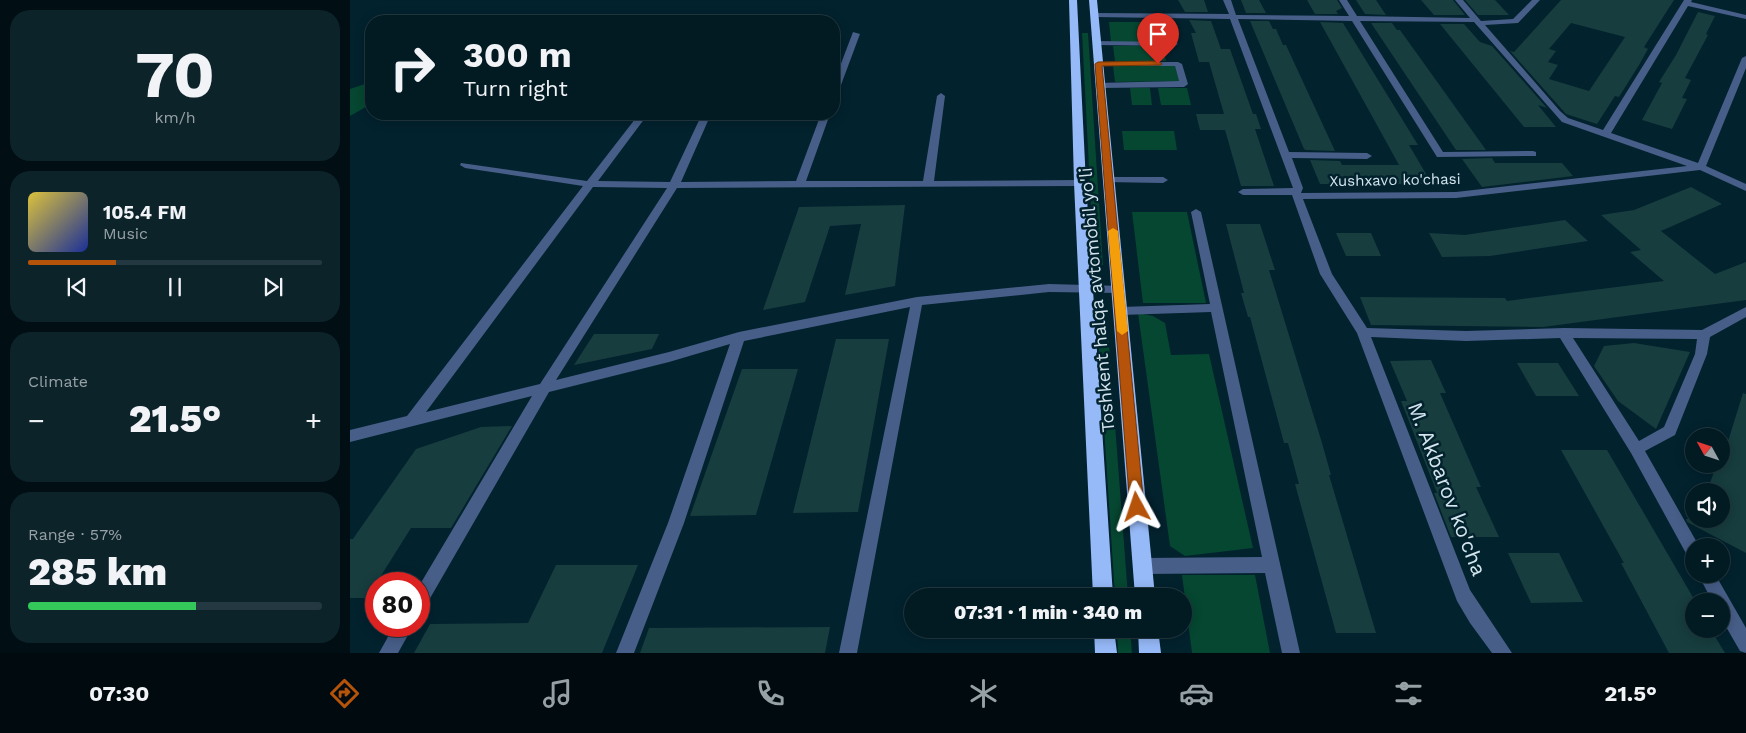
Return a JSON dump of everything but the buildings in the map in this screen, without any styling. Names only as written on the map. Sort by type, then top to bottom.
[{"type":"highway","name":"Toshkent halqa avtomobil yo'li","points":[[1073,0],[1086,20],[1097,43],[1144,588]]},
{"type":"highway","name":"Toshkent halqa avtomobil yo'li","points":[[1093,0],[1086,20],[1080,183],[1103,588]]},
{"type":"highway","points":[[1105,638],[1106,653]]},
{"type":"highway","points":[[1149,638],[1150,653]]},
{"type":"street","points":[[1226,0],[1298,188],[1296,194]]},
{"type":"street","points":[[1343,0],[1440,155],[1533,154]]},
{"type":"street","points":[[1459,0],[1565,120],[1700,167],[1746,188]]},
{"type":"street","points":[[1086,20],[1234,18],[1515,21],[1536,0]]},
{"type":"street","points":[[1605,134],[1687,1],[1746,17]]},
{"type":"street","points":[[840,77],[856,34]]},
{"type":"street","points":[[1097,43],[1166,48],[1174,44]]},
{"type":"street","points":[[1700,167],[1746,58]]},
{"type":"street","points":[[1098,64],[1178,64],[1184,84],[1100,85]]},
{"type":"street","points":[[928,184],[941,96]]},
{"type":"street","points":[[411,421],[639,120]]},
{"type":"street","points":[[430,582],[544,388],[674,185],[704,120]]},
{"type":"street","points":[[800,184],[824,120]]},
{"type":"street","points":[[1286,155],[1367,156]]},
{"type":"street","points":[[465,166],[590,184],[1080,183]]},
{"type":"street","name":"Xushxavo ko'chasi","points":[[1243,192],[1456,196],[1700,167]]},
{"type":"street","points":[[1109,180],[1163,180]]},
{"type":"street","name":"M. Akbarov ko'cha","points":[[1296,194],[1326,274],[1363,332],[1463,595],[1476,617],[1503,653]]},
{"type":"street","points":[[1196,212],[1291,653]]},
{"type":"street","points":[[350,436],[739,337],[917,301],[1049,288],[1119,289]]},
{"type":"street","points":[[848,653],[917,301]]},
{"type":"street","points":[[1121,311],[1216,308]]},
{"type":"street","points":[[1363,332],[1466,336],[1564,333],[1704,335],[1743,315]]},
{"type":"street","points":[[1564,333],[1636,449],[1686,538]]},
{"type":"street","points":[[1636,449],[1670,432],[1701,354],[1704,335]]},
{"type":"street","points":[[625,653],[676,523],[739,337]]},
{"type":"street","points":[[1142,566],[1273,565]]},
{"type":"street","points":[[1711,583],[1746,646]]},
{"type":"street","points":[[388,653],[397,637]]},
{"type":"green space","points":[[1109,22],[1158,22],[1162,42],[1111,42]]},
{"type":"green space","points":[[1082,33],[1088,33],[1103,265],[1094,265]]},
{"type":"green space","points":[[1113,46],[1162,46],[1166,61],[1115,61]]},
{"type":"green space","points":[[1113,66],[1175,66],[1179,81],[1115,82]]},
{"type":"green space","points":[[365,84],[365,107],[350,116],[350,89]]},
{"type":"green space","points":[[1130,88],[1150,88],[1152,105],[1132,105]]},
{"type":"green space","points":[[1158,88],[1187,88],[1191,105],[1161,105]]},
{"type":"green space","points":[[1122,131],[1174,131],[1177,150],[1124,150]]},
{"type":"green space","points":[[1132,212],[1187,212],[1206,303],[1143,303]]},
{"type":"green space","points":[[1138,313],[1153,316],[1165,323],[1171,355],[1209,354],[1253,548],[1185,556],[1170,546]]},
{"type":"green space","points":[[1097,319],[1107,319],[1127,588],[1114,588]]},
{"type":"green space","points":[[1182,575],[1255,575],[1270,653],[1192,653],[1190,638],[1192,638],[1192,588],[1184,588]]},
{"type":"green space","points":[[1117,638],[1131,638],[1132,653],[1118,653]]},
{"type":"slow traffic","points":[[1113,231],[1122,331]]},
{"type":"route","points":[[1137,507],[1098,64],[1158,64]]}]
